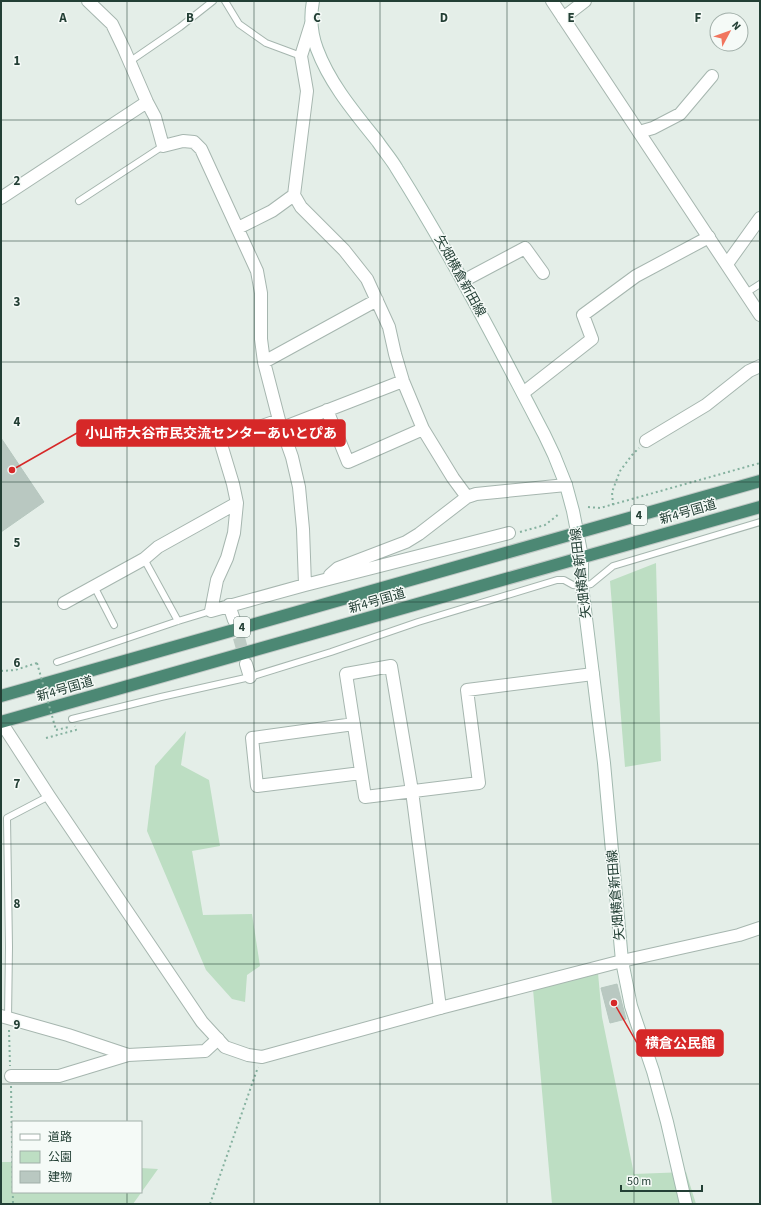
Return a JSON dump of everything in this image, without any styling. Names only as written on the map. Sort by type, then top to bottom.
[{"type":"highway","name":"新4号国道","points":[[1,696],[760,481]]},
{"type":"highway","name":"新4号国道","points":[[1,722],[760,507]]},
{"type":"street","points":[[88,1],[112,24],[155,117],[163,146],[182,141],[194,142],[201,149],[257,271],[261,293],[260,339],[264,362],[280,424],[292,457],[299,487],[303,529],[305,584]]},
{"type":"street","name":"矢畑横倉新田線","points":[[313,1],[311,24],[317,48],[334,83],[396,167],[428,218],[523,393],[551,448],[566,485],[582,557],[582,586],[604,763],[622,961],[631,1006],[653,1071],[686,1204]]},
{"type":"street","points":[[552,1],[760,315]]},
{"type":"street","points":[[563,18],[585,1]]},
{"type":"street","points":[[311,24],[301,56],[307,91],[294,196],[301,207],[344,250],[367,279],[389,327],[403,381],[423,429],[467,497]]},
{"type":"street","points":[[639,132],[653,128],[680,114],[712,76]]},
{"type":"street","points":[[1,198],[147,102]]},
{"type":"street","points":[[238,228],[272,211],[294,196]]},
{"type":"street","points":[[726,264],[760,218]]},
{"type":"street","points":[[523,393],[592,339],[583,315],[636,276],[709,237]]},
{"type":"street","points":[[463,281],[525,248],[543,273]]},
{"type":"street","points":[[264,362],[377,300]]},
{"type":"street","points":[[646,441],[706,405],[749,371],[760,366]]},
{"type":"street","points":[[403,381],[327,410],[220,441],[233,484],[236,503],[234,532],[227,558],[217,580],[211,611],[305,584],[509,532]]},
{"type":"street","points":[[327,410],[348,462],[423,429]]},
{"type":"street","points":[[325,579],[338,568],[406,542],[419,534],[467,497],[476,494],[566,485]]},
{"type":"street","points":[[64,603],[144,559],[158,547],[236,503]]},
{"type":"street","points":[[229,605],[234,620]]},
{"type":"street","points":[[246,664],[250,677]]},
{"type":"street","points":[[440,1008],[412,791],[391,666],[346,674],[365,797],[412,791],[478,783],[467,690],[593,674]]},
{"type":"street","points":[[1,722],[49,796],[202,1022],[225,1047],[248,1055],[262,1057],[440,1008],[622,961],[739,935],[760,928]]},
{"type":"street","points":[[354,724],[252,738],[257,786],[361,773]]},
{"type":"street","points":[[5,1018],[68,1035],[128,1055]]},
{"type":"street","points":[[11,1076],[59,1076],[128,1055],[205,1051],[218,1039]]},
{"type":"lane","points":[[130,62],[180,27],[213,1]]},
{"type":"lane","points":[[225,1],[239,24],[266,43],[301,56]]},
{"type":"lane","points":[[79,201],[163,146]]},
{"type":"lane","points":[[746,293],[760,284]]},
{"type":"lane","points":[[72,720],[160,697],[250,677],[331,652],[418,622],[557,580],[564,580],[573,585],[582,586],[591,584],[613,566],[760,522]]},
{"type":"lane","points":[[144,559],[178,621]]},
{"type":"lane","points":[[94,586],[114,625]]},
{"type":"lane","points":[[57,662],[211,611]]},
{"type":"lane","points":[[5,1018],[9,947],[7,818],[49,796]]},
{"type":"path","points":[[613,505],[612,492],[620,471],[632,455],[646,441]]},
{"type":"path","points":[[588,507],[600,508],[613,505],[760,463]]},
{"type":"path","points":[[509,532],[516,533],[545,525],[560,514]]},
{"type":"path","points":[[1,671],[15,670],[37,663],[56,730],[74,725],[76,730],[46,738]]},
{"type":"path","points":[[5,1018],[11,1076],[12,1140]]},
{"type":"path","points":[[210,1204],[262,1057]]},
{"type":"path","points":[[13,1193],[13,1204]]},
{"type":"green space","points":[[656,563],[661,761],[625,767],[610,581]]},
{"type":"green space","points":[[186,731],[181,765],[209,780],[220,846],[192,851],[203,915],[252,914],[260,966],[247,975],[245,1002],[232,999],[206,970],[147,831],[155,766]]},
{"type":"green space","points":[[597,962],[602,1017],[634,1174],[686,1172],[696,1204],[552,1204],[532,978]]},
{"type":"green space","points":[[1,1162],[12,1162],[12,1193],[141,1193],[133,1204],[1,1204]]},
{"type":"green space","points":[[142,1168],[158,1169],[142,1191]]},
{"type":"building","points":[[1,438],[44,502],[1,532]]},
{"type":"building","points":[[617,984],[626,1019],[610,1023],[601,988]]},
{"type":"tunnel","points":[[234,620],[246,663]]},
{"type":"place","name":"小山市大谷市民交流センターあいとぴあ","points":[[12,470]]},
{"type":"place","name":"横倉公民館","points":[[614,1003]]}]
